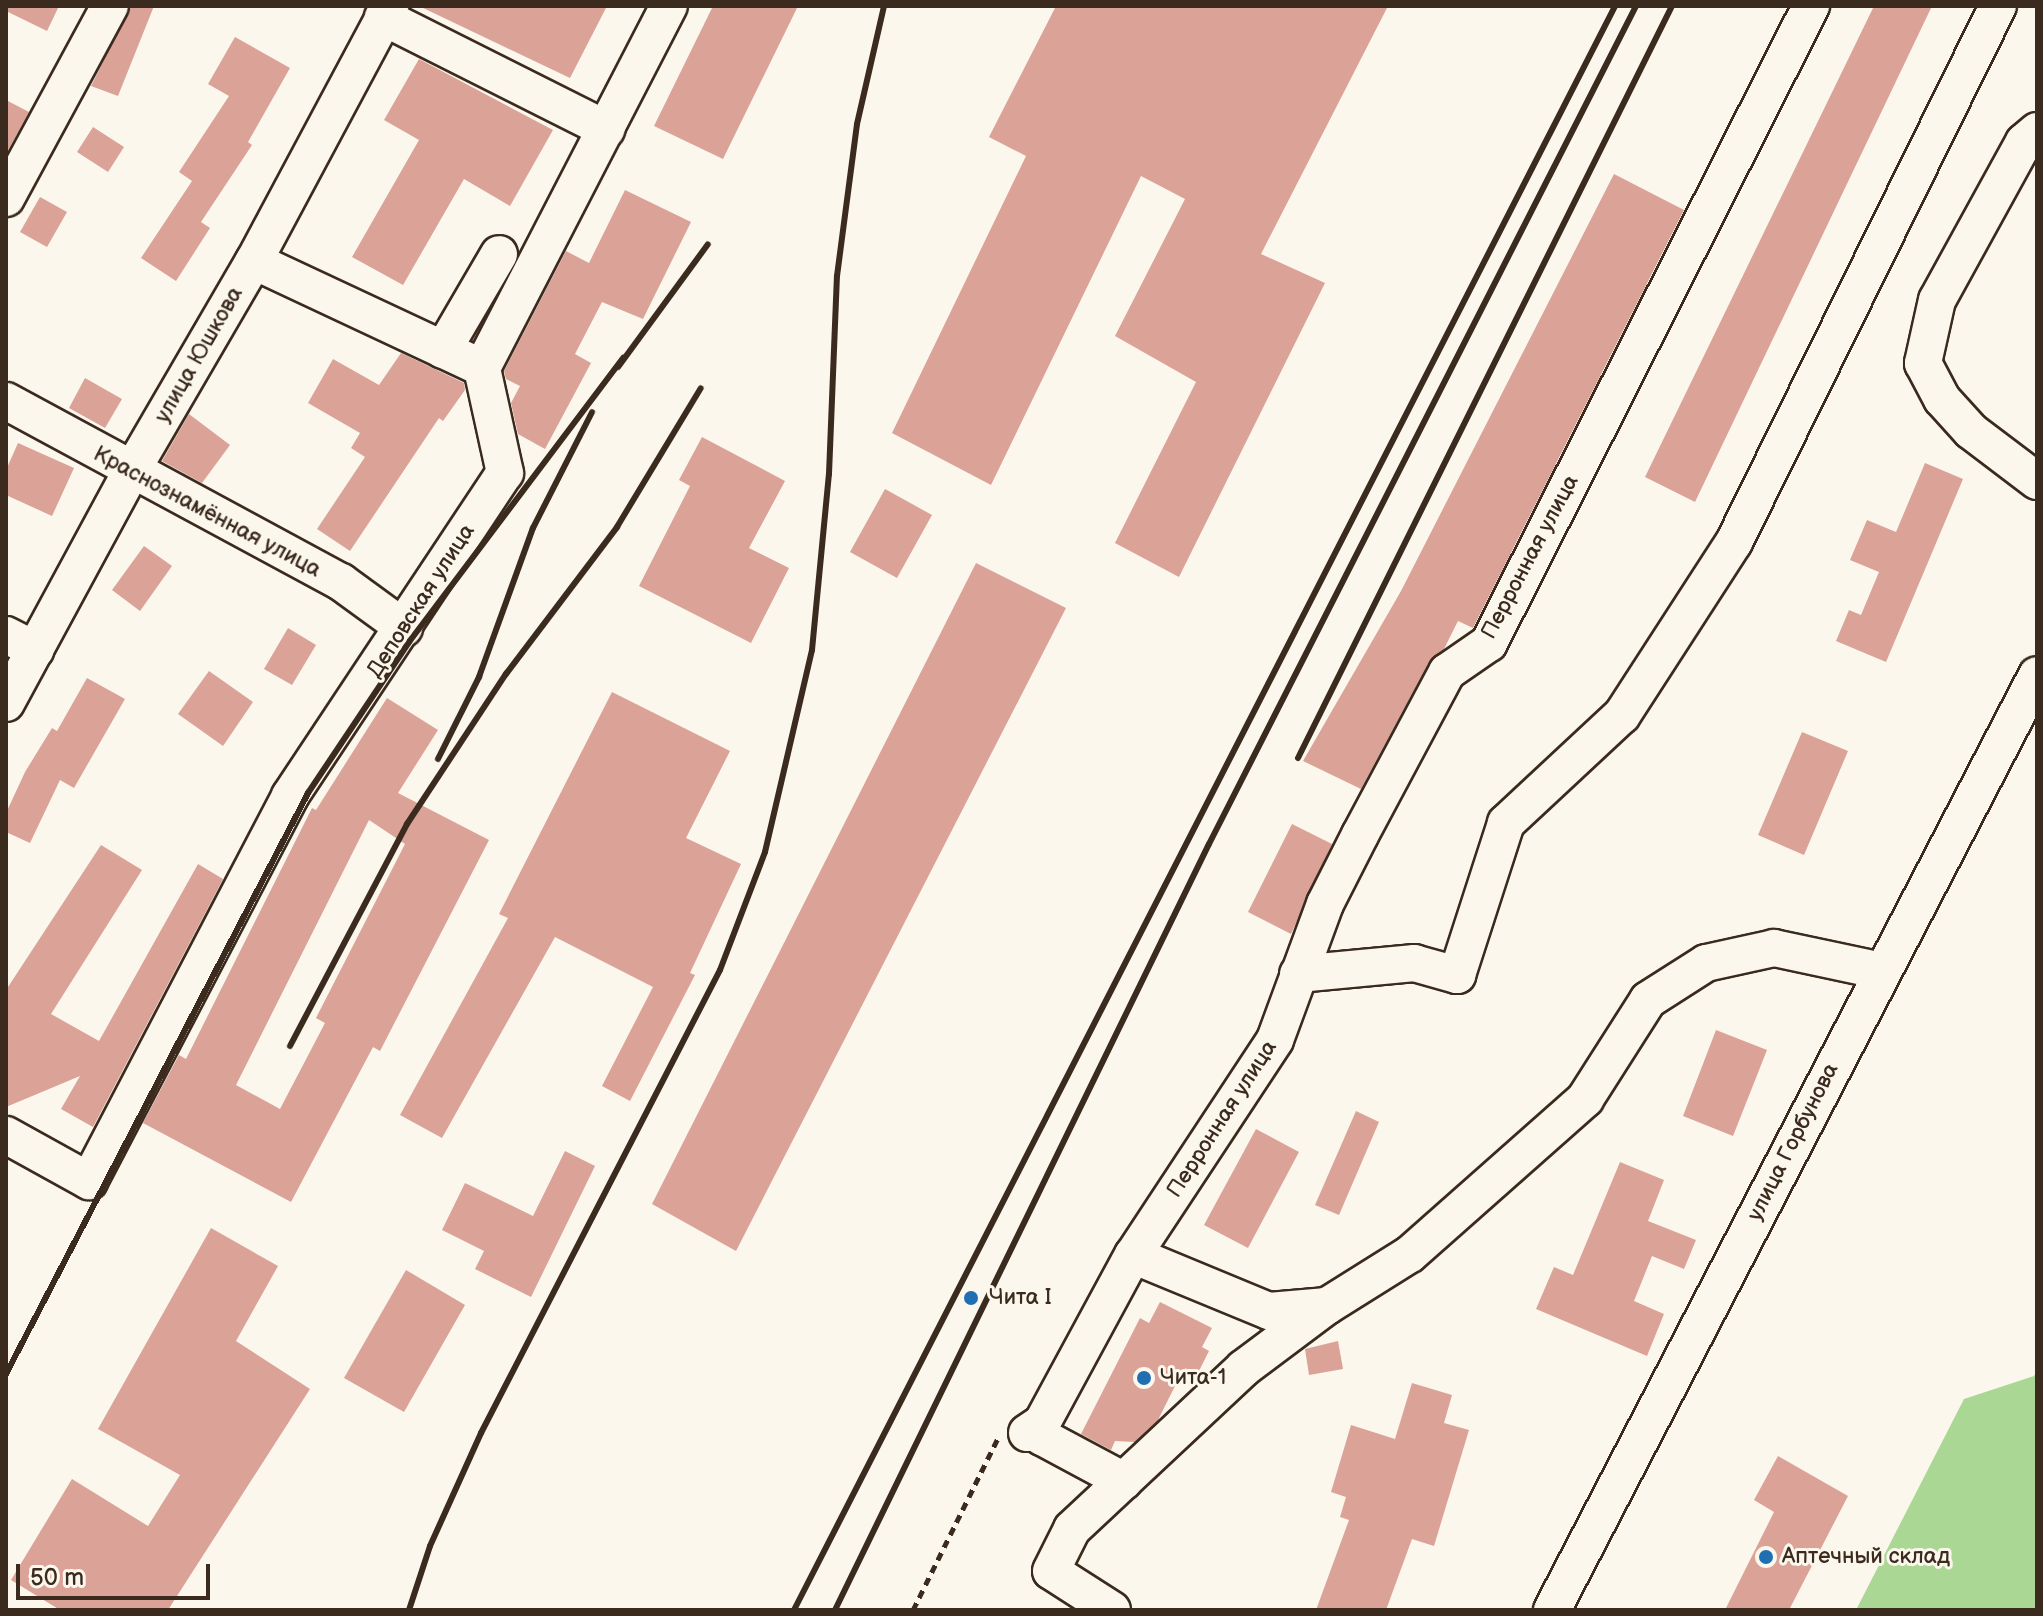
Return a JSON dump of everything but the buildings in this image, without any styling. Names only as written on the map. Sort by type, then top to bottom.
[{"type":"street","points":[[6,198],[110,6]]},
{"type":"street","points":[[254,261],[482,368],[669,6]]},
{"type":"street","name":"Перронная улица","points":[[1034,1428],[1133,1255],[1275,1040],[1325,904],[1447,672],[1489,643],[1811,6]]},
{"type":"street","points":[[1298,974],[1414,963],[1457,975],[1506,823],[1622,715],[1734,542],[1998,6]]},
{"type":"street","points":[[386,12],[606,129]]},
{"type":"street","name":"улица Юшкова","points":[[6,703],[21,642],[131,472],[254,261],[386,12]]},
{"type":"street","points":[[2037,131],[2024,142],[1937,300],[1923,363],[1942,399],[1971,431],[2037,481]]},
{"type":"street","points":[[443,350],[499,254]]},
{"type":"street","name":"Деповская улица","points":[[6,1135],[89,1181],[290,796],[505,473],[482,368]]},
{"type":"street","name":"Краснознамённая улица","points":[[6,401],[131,472],[341,582],[404,628]]},
{"type":"street","name":"улица Горбунова","points":[[1552,1610],[2037,675]]},
{"type":"street","points":[[1100,1607],[1051,1571],[1072,1529],[1244,1368],[1327,1306],[1410,1254],[1585,1099],[1648,1000],[1706,963],[1774,948],[1882,971]]},
{"type":"street","points":[[1133,1255],[1269,1311],[1327,1306]]},
{"type":"street","points":[[1034,1428],[1042,1437],[1124,1481]]},
{"type":"path","points":[[913,1610],[1006,1423],[1034,1428]]},
{"type":"green space","points":[[2037,1370],[2037,1610],[1856,1610],[1964,1399],[2034,1376]]},
{"type":"railway","points":[[409,1610],[430,1546],[481,1433],[720,970],[765,852],[812,650],[829,474],[837,276],[857,124],[884,6]]},
{"type":"railway","points":[[794,1610],[1615,6]]},
{"type":"railway","points":[[835,1610],[1209,844],[1636,6]]},
{"type":"railway","points":[[1298,758],[1672,6]]},
{"type":"railway","points":[[618,367],[708,244]]},
{"type":"railway","points":[[6,1374],[308,793],[409,642],[623,358]]},
{"type":"railway","points":[[290,1046],[407,824],[506,674],[617,527],[701,388]]},
{"type":"railway","points":[[438,759],[479,677],[533,528],[592,412]]},
{"type":"place","name":"Чита I","points":[[971,1298]]},
{"type":"place","name":"Чита-1","points":[[1144,1378]]},
{"type":"place","name":"Аптечный склад","points":[[1766,1557]]}]
